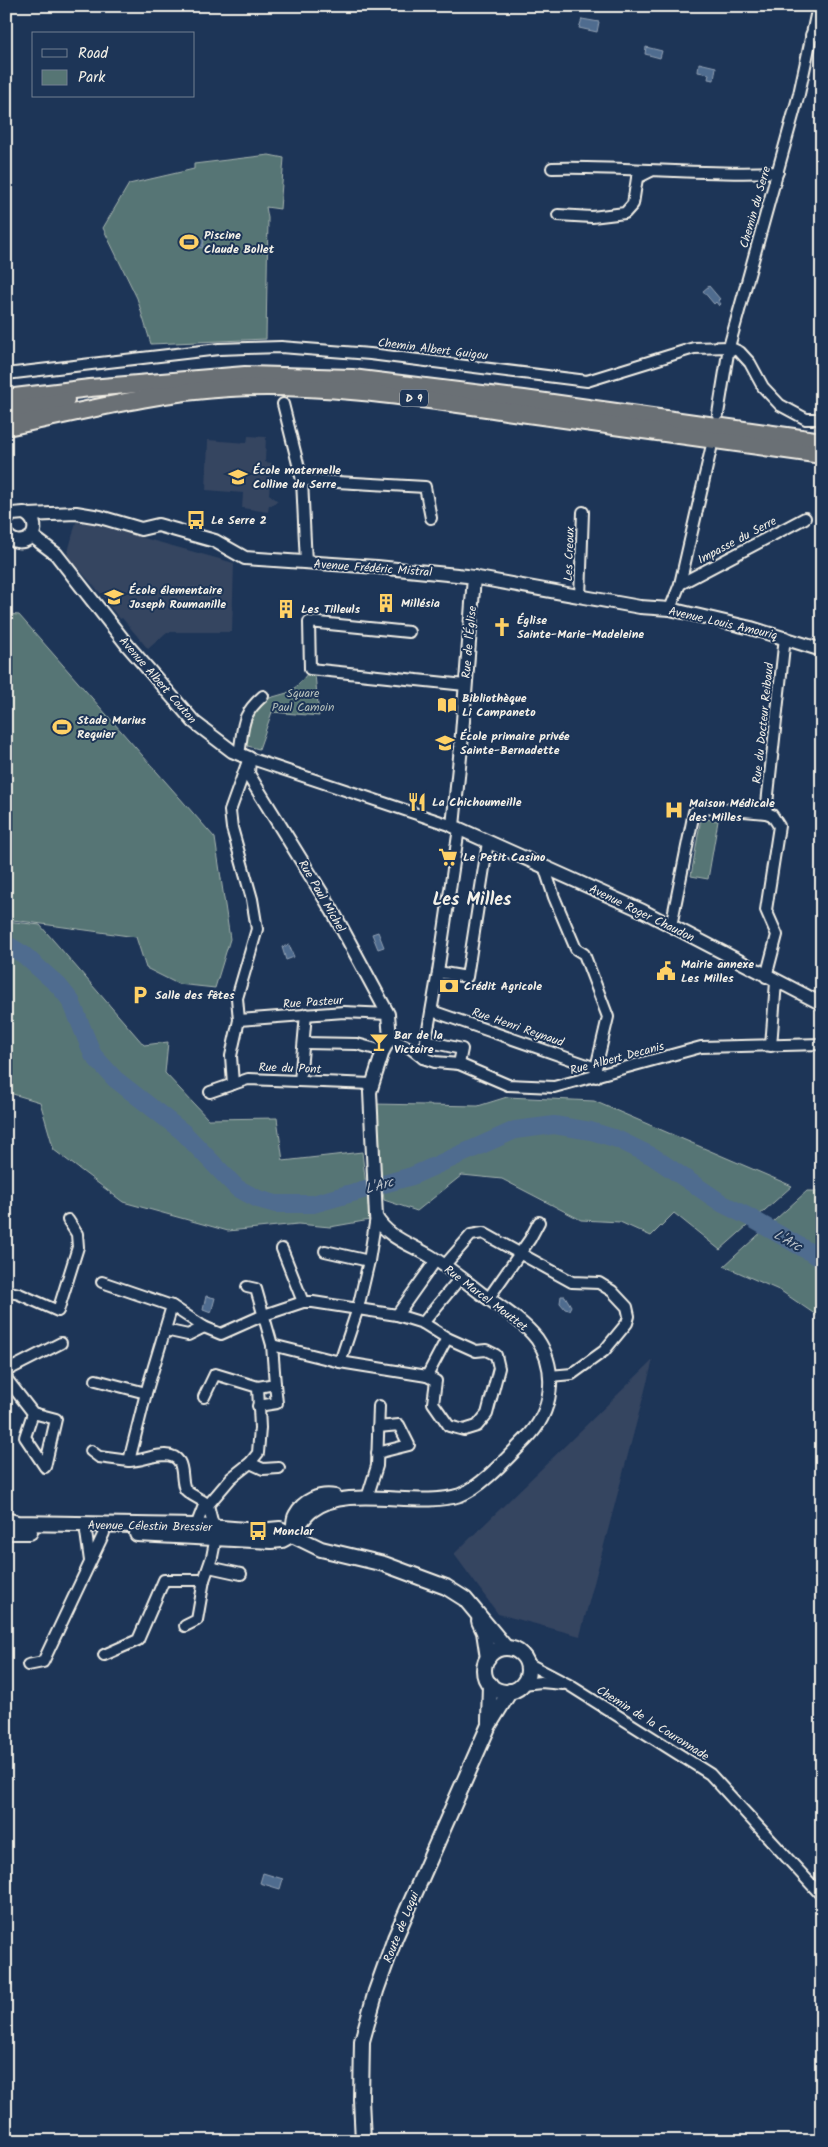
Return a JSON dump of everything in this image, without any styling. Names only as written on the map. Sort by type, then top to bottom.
[{"type":"highway","name":"D 9","points":[[6,412],[159,382],[245,375],[352,378],[524,399],[822,441]]},
{"type":"highway","points":[[6,398],[159,382]]},
{"type":"highway","name":"D 9","points":[[6,427],[123,403],[181,394],[230,388],[294,388],[399,396],[822,455]]},
{"type":"main road","name":"Avenue Célestin Bressier","points":[[6,1520],[17,1523],[196,1526],[215,1532]]},
{"type":"main road","name":"Avenue Célestin Bressier","points":[[6,1532],[215,1532],[271,1540],[282,1540],[293,1534]]},
{"type":"main road","points":[[293,1534],[321,1549],[384,1564],[422,1577],[446,1587],[465,1599],[506,1648],[519,1652],[527,1663],[527,1678],[523,1684],[510,1691],[502,1691],[490,1684],[484,1671],[492,1652],[506,1648]]},
{"type":"main road","points":[[476,1614],[484,1632],[488,1658]]},
{"type":"main road","name":"Route de Loqui","points":[[489,1725],[490,1684]]},
{"type":"main road","name":"Route de Loqui","points":[[363,2141],[361,2099],[362,2041],[376,1991],[395,1938],[489,1725],[510,1691]]},
{"type":"street","name":"Chemin du Serre","points":[[718,414],[730,347],[817,35],[818,6]]},
{"type":"street","points":[[552,168],[593,167],[746,174],[778,172]]},
{"type":"street","points":[[558,215],[592,217],[625,213],[634,204],[637,178],[652,171]]},
{"type":"street","name":"Chemin Albert Guigou","points":[[6,374],[219,349],[281,347],[370,354],[587,381],[694,348],[730,347]]},
{"type":"street","points":[[730,347],[740,352],[750,363],[763,387],[780,405],[806,418],[822,419]]},
{"type":"street","points":[[283,404],[302,480],[306,563]]},
{"type":"street","points":[[670,609],[680,584],[711,449]]},
{"type":"street","points":[[302,480],[425,487],[432,518]]},
{"type":"street","name":"Avenue Frédéric Mistral","points":[[8,515],[20,512],[28,515],[76,513],[115,521],[138,522],[147,518],[163,519],[227,539],[253,553],[272,559],[474,577]]},
{"type":"street","name":"Les Creoux","points":[[580,597],[583,512]]},
{"type":"street","points":[[6,534],[17,542],[25,541],[39,522],[55,513]]},
{"type":"street","points":[[28,515],[34,522],[33,532]]},
{"type":"street","name":"Impasse du Serre","points":[[680,584],[805,518]]},
{"type":"street","name":"Avenue Albert Couton","points":[[33,532],[56,554],[128,646],[188,716],[206,732],[244,756],[456,827]]},
{"type":"street","name":"Avenue Louis Amouriq","points":[[474,577],[640,607],[670,609],[784,637],[822,650]]},
{"type":"street","name":"Rue de l'Église","points":[[456,827],[474,577]]},
{"type":"street","points":[[409,632],[309,622],[310,669],[465,685]]},
{"type":"street","name":"Rue du Docteur Reibaud","points":[[766,813],[784,637]]},
{"type":"street","points":[[233,1084],[231,1056],[239,1020],[237,998],[257,929],[252,899],[232,828],[230,812],[244,756],[245,718],[250,708],[263,696]]},
{"type":"street","name":"Rue Paul Michel","points":[[244,756],[248,774],[332,910],[388,1014],[390,1038]]},
{"type":"street","points":[[671,926],[694,812],[711,808],[766,813],[772,816],[779,826],[766,910],[777,935],[771,980],[771,1046]]},
{"type":"street","points":[[340,1362],[358,1308],[369,1261],[375,1212],[370,1112],[372,1084],[383,1051],[390,1038],[410,1048],[423,1058],[438,972],[456,827]]},
{"type":"street","name":"Avenue Roger Chaudon","points":[[456,827],[671,926],[771,980],[822,1004]]},
{"type":"street","points":[[438,972],[467,977],[488,842]]},
{"type":"street","points":[[544,866],[554,897],[576,949],[584,954],[608,1017],[596,1072]]},
{"type":"street","name":"Rue Henri Reynaud","points":[[432,1011],[596,1072]]},
{"type":"street","name":"Rue Pasteur","points":[[239,1020],[344,1012],[388,1014]]},
{"type":"street","points":[[300,1081],[306,1014]]},
{"type":"street","points":[[426,1041],[462,1049],[459,1064]]},
{"type":"street","points":[[304,1043],[357,1044],[383,1051]]},
{"type":"street","name":"Rue Albert Decanis","points":[[423,1058],[442,1063],[459,1064],[508,1085],[554,1087],[596,1072],[701,1047],[822,1044]]},
{"type":"street","name":"Rue du Pont","points":[[210,1092],[248,1079],[372,1084]]},
{"type":"street","name":"Rue Marcel Mouttet","points":[[293,1534],[311,1512],[325,1503],[344,1498],[440,1499],[460,1495],[474,1487],[534,1431],[544,1414],[550,1393],[550,1376],[542,1349],[537,1339],[528,1329],[440,1263],[388,1232],[381,1226],[375,1212]]},
{"type":"street","points":[[6,1291],[19,1294],[58,1311],[78,1247],[77,1234],[68,1220]]},
{"type":"street","points":[[488,1299],[530,1239],[539,1222]]},
{"type":"street","points":[[397,1315],[440,1263],[471,1235],[483,1233],[572,1282],[599,1283],[624,1302],[629,1316],[621,1332],[604,1351],[572,1374],[550,1376]]},
{"type":"street","points":[[282,1249],[303,1302]]},
{"type":"street","points":[[326,1251],[369,1261]]},
{"type":"street","points":[[423,1323],[460,1278]]},
{"type":"street","points":[[102,1282],[172,1306],[204,1327],[221,1334],[303,1302],[358,1308],[397,1315],[423,1323],[447,1338],[476,1351],[486,1350],[496,1355],[499,1368],[487,1414],[477,1426],[464,1430],[449,1426],[433,1403],[436,1381],[427,1376],[340,1362],[272,1345]]},
{"type":"street","points":[[247,1287],[256,1289],[272,1345],[277,1403],[258,1406]]},
{"type":"street","points":[[129,1461],[146,1393],[172,1306]]},
{"type":"street","points":[[165,1330],[188,1335],[204,1327]]},
{"type":"street","points":[[427,1376],[447,1338]]},
{"type":"street","points":[[6,1371],[61,1343]]},
{"type":"street","points":[[204,1396],[215,1374],[258,1386],[275,1384]]},
{"type":"street","points":[[6,1378],[33,1413],[56,1419],[45,1467],[26,1437],[33,1413]]},
{"type":"street","points":[[96,1380],[146,1393]]},
{"type":"street","points":[[196,1526],[203,1508],[258,1453],[260,1428],[258,1386]]},
{"type":"street","points":[[368,1498],[377,1466],[379,1406]]},
{"type":"street","points":[[377,1453],[409,1445],[399,1425],[378,1427]]},
{"type":"street","points":[[91,1451],[99,1457],[129,1461],[139,1461],[164,1455],[177,1460],[183,1470],[186,1491],[208,1505],[215,1532],[209,1567],[204,1580],[197,1620],[185,1626]]},
{"type":"street","points":[[250,1463],[263,1468],[279,1468]]},
{"type":"street","points":[[86,1532],[90,1561]]},
{"type":"street","points":[[28,1665],[43,1662],[104,1533]]},
{"type":"street","points":[[209,1567],[241,1574]]},
{"type":"street","points":[[104,1654],[138,1640],[164,1580],[204,1580]]},
{"type":"street","name":"Chemin de la Couronnade","points":[[527,1663],[569,1685],[710,1774],[822,1896]]},
{"type":"street","name":"Chemin de la Couronnade","points":[[523,1684],[541,1682],[569,1685]]},
{"type":"shaded area","points":[[582,19],[599,22],[597,32],[579,28]]},
{"type":"shaded area","points":[[646,47],[662,51],[660,58],[645,54]]},
{"type":"shaded area","points":[[699,63],[716,67],[714,80],[708,79],[709,74],[698,72]]},
{"type":"shaded area","points":[[186,238],[202,238],[204,241],[202,248],[185,245],[183,242]]},
{"type":"shaded area","points":[[709,286],[720,299],[718,300],[721,304],[719,306],[716,302],[714,304],[703,291]]},
{"type":"shaded area","name":"École maternelle Colline du Serre","points":[[248,436],[266,437],[265,462],[272,463],[269,494],[278,501],[269,505],[268,512],[242,508],[243,493],[206,490],[208,440],[247,443]]},
{"type":"shaded area","points":[[76,522],[90,523],[234,563],[232,632],[167,632],[148,649],[67,556]]},
{"type":"shaded area","points":[[378,932],[384,947],[378,949],[372,934]]},
{"type":"shaded area","points":[[289,945],[294,957],[286,960],[282,947]]},
{"type":"shaded area","points":[[206,1296],[215,1298],[211,1313],[203,1310]]},
{"type":"shaded area","points":[[561,1296],[565,1296],[571,1306],[569,1310],[565,1309],[560,1303]]},
{"type":"shaded area","points":[[653,1360],[580,1636],[498,1614],[454,1554]]},
{"type":"shaded area","points":[[263,1873],[283,1879],[280,1889],[260,1883]]},
{"type":"green space","name":"Piscine Claude Bollet","points":[[269,155],[284,158],[280,209],[266,207],[268,218],[266,339],[151,344],[137,298],[103,228],[129,184],[194,169],[194,164]]},
{"type":"green space","name":"Stade Marius Requier","points":[[6,614],[19,615],[215,838],[230,939],[215,988],[178,984],[146,968],[136,937],[6,919]]},
{"type":"green space","name":"Square Paul Camoin","points":[[308,673],[315,674],[319,716],[272,712],[259,749],[244,745],[253,709],[266,699],[287,693],[297,686]]},
{"type":"green space","points":[[701,818],[718,821],[708,879],[691,876]]},
{"type":"green space","points":[[6,921],[40,925],[144,1045],[168,1042],[165,1073],[208,1119],[277,1118],[283,1161],[362,1152],[370,1220],[330,1227],[298,1224],[228,1231],[123,1202],[54,1150],[40,1102],[6,1092]]},
{"type":"green space","points":[[507,1097],[594,1101],[792,1186],[720,1250],[674,1213],[651,1236],[620,1222],[581,1220],[502,1179],[462,1175],[417,1211],[384,1200],[373,1104],[478,1106]]},
{"type":"green space","points":[[807,1191],[822,1191],[822,1319],[781,1291],[724,1266]]},
{"type":"waterway","name":"L'Arc","points":[[6,944],[24,955],[59,986],[71,1001],[93,1055],[115,1079],[183,1132],[237,1188],[258,1199],[276,1204],[313,1204],[412,1176],[515,1130],[554,1125],[591,1131],[617,1139],[652,1156],[723,1204],[822,1259]]},
{"type":"place","name":"Piscine Claude Bollet","points":[[189,242]]},
{"type":"place","name":"École maternelle Colline du Serre","points":[[238,477]]},
{"type":"place","name":"Le Serre 2","points":[[196,520]]},
{"type":"place","name":"École élementaire Joseph Roumanille","points":[[114,597]]},
{"type":"place","name":"Millésia","points":[[386,603]]},
{"type":"place","name":"Les Tilleuls","points":[[286,609]]},
{"type":"place","name":"Église Sainte-Marie-Madeleine","points":[[502,627]]},
{"type":"place","name":"Bibliothèque Li Campaneto","points":[[447,705]]},
{"type":"place","name":"Stade Marius Requier","points":[[62,727]]},
{"type":"place","name":"École primaire privée Sainte-Bernadette","points":[[445,743]]},
{"type":"place","name":"La Chichoumeille","points":[[417,802]]},
{"type":"place","name":"Maison Médicale des Milles","points":[[674,810]]},
{"type":"place","name":"Le Petit Casino","points":[[448,857]]},
{"type":"place","name":"Mairie annexe Les Milles","points":[[666,971]]},
{"type":"place","name":"Crédit Agricole","points":[[449,986]]},
{"type":"place","name":"Salle des fêtes","points":[[140,995]]},
{"type":"place","name":"Bar de la Victoire","points":[[379,1042]]},
{"type":"place","name":"Monclar","points":[[258,1531]]},
{"type":"district","name":"Les Milles","points":[[472,899]]}]
